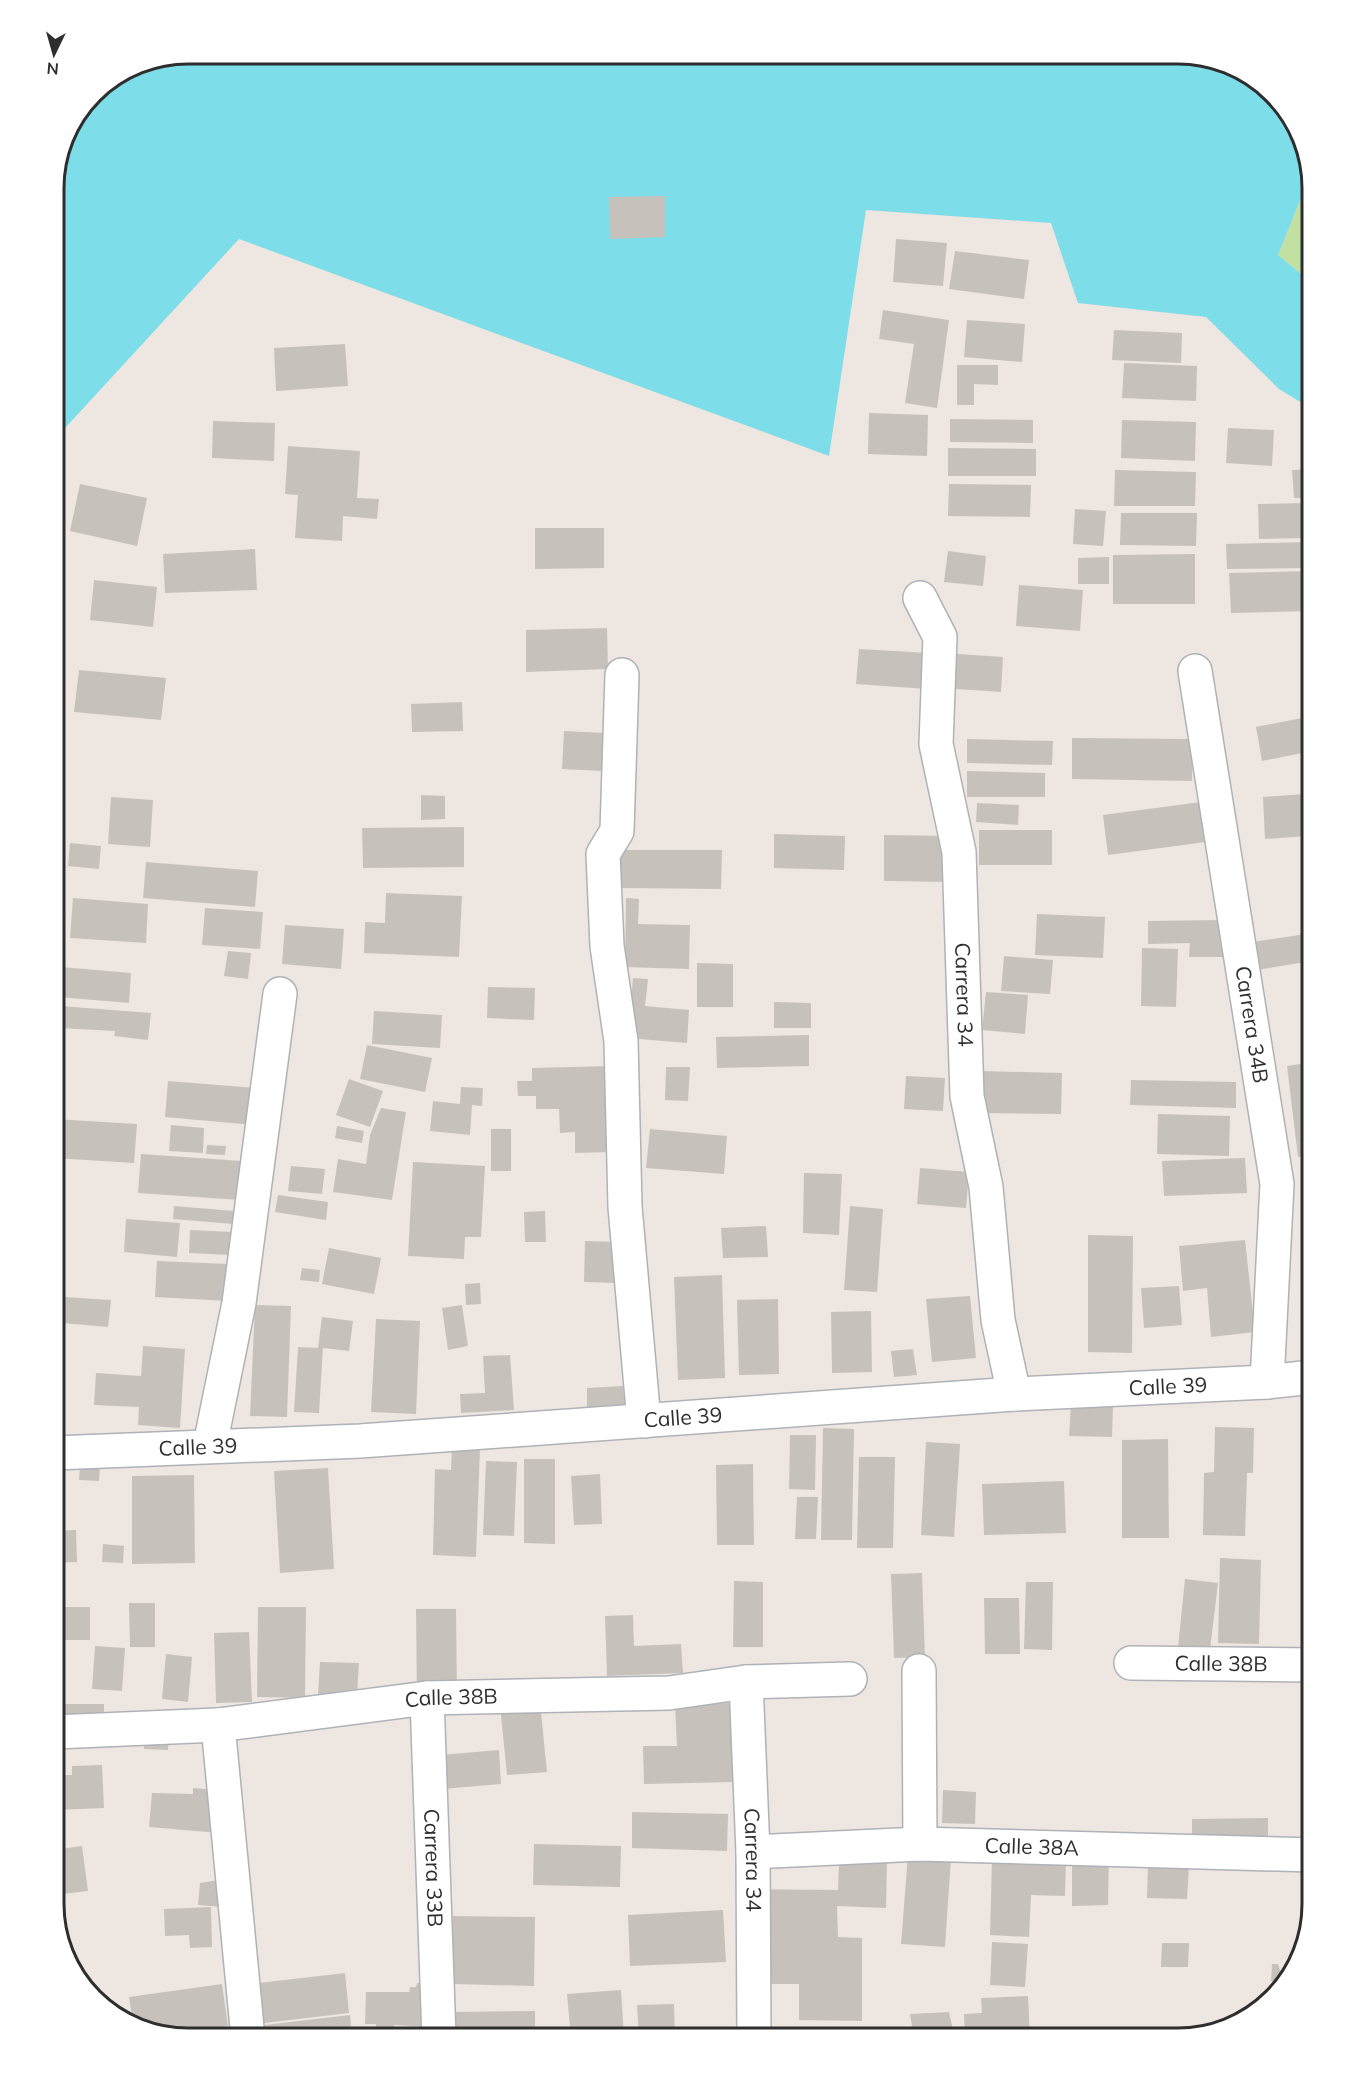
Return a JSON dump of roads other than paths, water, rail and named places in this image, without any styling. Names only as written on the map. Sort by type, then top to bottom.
[{"type":"street","name":"Carrera 34","points":[[920,598],[940,637],[936,744],[959,852],[967,1096],[986,1187],[998,1320],[1014,1394]]},
{"type":"street","name":"Carrera 34B","points":[[1195,670],[1277,1184],[1267,1382]]},
{"type":"street","points":[[622,675],[617,831],[603,854],[606,946],[621,1041],[625,1207],[644,1421]]},
{"type":"street","points":[[210,1445],[239,1303],[280,994]]},
{"type":"street","name":"Calle 39","points":[[64,1452],[210,1445],[360,1441],[1014,1394],[1267,1382],[1302,1378]]},
{"type":"street","name":"Calle 38B","points":[[1131,1663],[1302,1665]]},
{"type":"street","points":[[919,1671],[920,1844]]},
{"type":"street","name":"Calle 38B","points":[[64,1732],[218,1725],[427,1698],[669,1694],[746,1682],[850,1679]]},
{"type":"street","name":"Carrera 34","points":[[746,1682],[753,1852],[754,2028]]},
{"type":"street","name":"Carrera 33B","points":[[427,1698],[439,2027]]},
{"type":"street","points":[[218,1725],[247,2027]]},
{"type":"street","name":"Calle 38A","points":[[753,1852],[920,1844],[1302,1855]]},
{"type":"water","points":[[188,64],[1186,65],[1202,67],[1233,77],[1259,95],[1285,126],[1297,156],[1302,195],[1278,255],[1302,275],[1302,403],[1279,389],[1206,317],[1078,303],[1051,223],[866,210],[829,456],[239,239],[65,428],[65,180],[69,156],[81,126],[95,107],[119,85],[148,71]]}]
